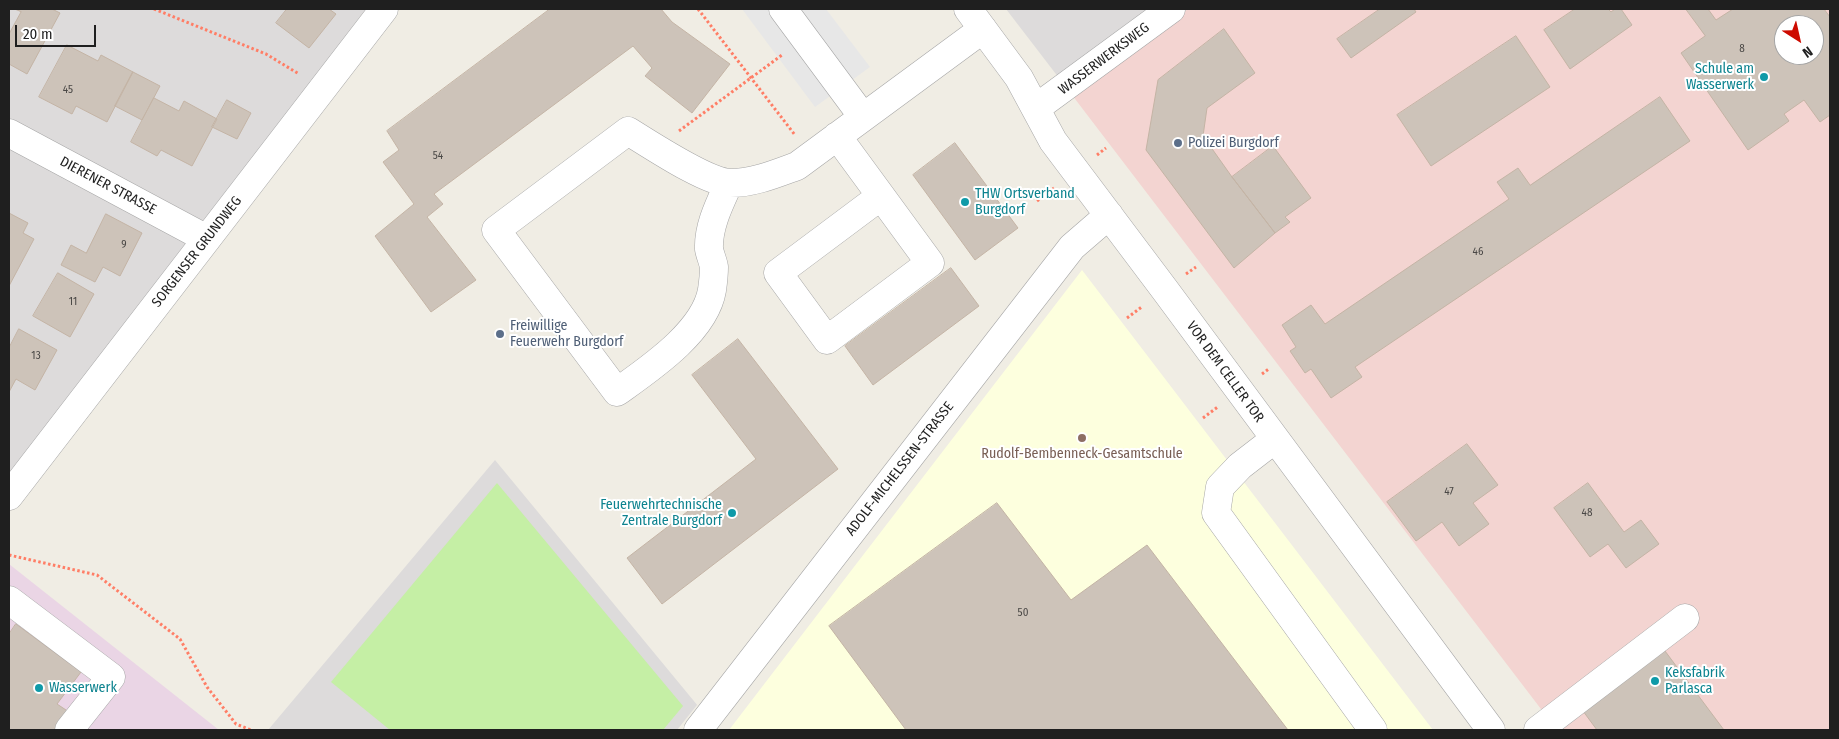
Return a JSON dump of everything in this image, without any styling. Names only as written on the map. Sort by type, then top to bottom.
[{"type":"street","name":"SORGENSER GRUNDWEG","points":[[9,496],[384,9]]},
{"type":"street","points":[[783,9],[863,117]]},
{"type":"street","name":"WASSERWERKSWEG","points":[[1036,108],[1171,9]]},
{"type":"street","points":[[729,183],[718,206],[711,230],[709,249],[714,266],[712,292],[702,315],[676,348],[617,392],[496,230],[628,131],[698,173],[729,183],[762,179],[797,166],[863,117],[975,19]]},
{"type":"street","name":"VOR DEM CELLER TOR","points":[[975,19],[1019,78],[1053,141],[1491,730]]},
{"type":"street","name":"DIERENER STRASSE","points":[[9,133],[207,240]]},
{"type":"street","points":[[837,136],[881,196],[930,263],[827,340],[778,273],[881,196]]},
{"type":"street","name":"ADOLF-MICHELSSEN-STRASSE","points":[[698,730],[1072,247],[1109,216]]},
{"type":"street","points":[[1275,439],[1240,466],[1220,487],[1216,513],[1373,730]]},
{"type":"street","points":[[9,600],[111,677],[69,730]]},
{"type":"street","points":[[1538,730],[1685,618]]},
{"type":"path","points":[[154,9],[266,54],[323,89]]},
{"type":"path","points":[[698,9],[811,155]]},
{"type":"path","points":[[656,148],[805,39]]},
{"type":"path","points":[[9,555],[97,576],[180,639],[207,688],[236,724],[252,730]]},
{"type":"shaded area","points":[[9,9],[366,9],[9,480]]},
{"type":"shaded area","points":[[742,9],[826,9],[870,67],[815,107]]},
{"type":"shaded area","points":[[1006,9],[1188,9],[1072,95]]},
{"type":"shaded area","points":[[1188,9],[1830,9],[1830,730],[1557,730],[1072,95]]},
{"type":"shaded area","name":"Rudolf-Bembenneck-Gesamtschule","points":[[1082,270],[1433,730],[729,730],[824,606]]},
{"type":"shaded area","points":[[495,460],[698,706],[677,730],[268,730]]},
{"type":"shaded area","points":[[9,564],[219,730],[9,730]]},
{"type":"green space","points":[[497,483],[683,706],[663,730],[390,730],[331,682]]},
{"type":"building","points":[[15,9],[52,9],[60,13],[27,74],[9,64],[9,34],[21,12]]},
{"type":"building","points":[[287,9],[329,9],[336,14],[309,48],[276,23]]},
{"type":"building","points":[[550,9],[661,9],[672,22],[730,64],[692,113],[645,76],[652,68],[633,46],[434,194],[443,204],[427,217],[476,280],[431,312],[375,236],[414,204],[383,162],[399,150],[387,131]]},
{"type":"building","points":[[1380,9],[1414,9],[1416,12],[1351,58],[1337,39]]},
{"type":"building","points":[[1575,9],[1608,9],[1611,12],[1615,9],[1621,9],[1632,25],[1570,69],[1544,30]]},
{"type":"building","name":"Schule am Wasserwerk","points":[[1686,9],[1708,9],[1716,20],[1733,9],[1824,9],[1830,17],[1830,115],[1820,122],[1804,100],[1784,114],[1789,121],[1748,150],[1681,53],[1705,36]]},
{"type":"building","name":"Polizei Burgdorf","points":[[1224,29],[1255,73],[1207,108],[1203,136],[1275,233],[1234,268],[1146,150],[1158,80]]},
{"type":"building","points":[[1516,36],[1550,87],[1431,166],[1397,115]]},
{"type":"building","points":[[67,45],[98,61],[101,55],[133,72],[107,122],[76,106],[72,114],[39,97]]},
{"type":"building","points":[[133,72],[160,86],[142,120],[115,106]]},
{"type":"building","points":[[1660,97],[1690,141],[1355,367],[1362,377],[1331,398],[1311,369],[1305,373],[1290,351],[1296,347],[1282,325],[1311,305],[1325,324],[1509,199],[1497,182],[1518,168],[1530,185]]},
{"type":"building","points":[[154,98],[179,111],[184,101],[217,119],[192,166],[161,150],[157,156],[131,142]]},
{"type":"building","points":[[227,100],[251,113],[237,139],[212,127]]},
{"type":"building","name":"THW Ortsverband Burgdorf","points":[[955,143],[1018,228],[975,260],[913,175]]},
{"type":"building","points":[[1273,146],[1311,198],[1285,217],[1290,222],[1275,233],[1232,177]]},
{"type":"building","points":[[9,213],[28,223],[23,233],[34,239],[9,286]]},
{"type":"building","points":[[106,214],[142,233],[120,276],[103,267],[95,282],[61,265],[71,245],[86,253]]},
{"type":"building","points":[[951,268],[979,306],[873,385],[845,346]]},
{"type":"building","points":[[58,273],[94,294],[70,337],[33,316]]},
{"type":"building","points":[[19,329],[57,350],[35,390],[16,379],[9,392],[9,348]]},
{"type":"building","name":"Feuerwehrtechnische Zentrale Burgdorf","points":[[738,339],[838,469],[662,604],[627,558],[756,459],[692,375]]},
{"type":"building","points":[[1467,444],[1498,485],[1473,503],[1489,524],[1459,546],[1442,522],[1416,541],[1387,502]]},
{"type":"building","points":[[1588,483],[1624,532],[1641,520],[1659,544],[1626,568],[1608,544],[1590,557],[1554,508]]},
{"type":"building","points":[[997,503],[1071,600],[1147,545],[1288,730],[906,730],[829,626]]},
{"type":"building","name":"Wasserwerk","points":[[16,624],[81,672],[57,704],[69,712],[56,730],[9,730],[9,634]]},
{"type":"building","name":"Keksfabrik Parlasca","points":[[1665,651],[1724,730],[1597,730],[1583,711]]},
{"type":"place","name":"Schule am Wasserwerk","points":[[1764,77]]},
{"type":"place","name":"Polizei Burgdorf","points":[[1178,143]]},
{"type":"place","name":"THW Ortsverband Burgdorf","points":[[965,202]]},
{"type":"place","name":"Freiwillige Feuerwehr Burgdorf","points":[[500,334]]},
{"type":"place","name":"Rudolf-Bembenneck-Gesamtschule","points":[[1082,438]]},
{"type":"place","name":"Feuerwehrtechnische Zentrale Burgdorf","points":[[732,513]]},
{"type":"place","name":"Keksfabrik Parlasca","points":[[1655,681]]},
{"type":"place","name":"Wasserwerk","points":[[39,688]]}]
